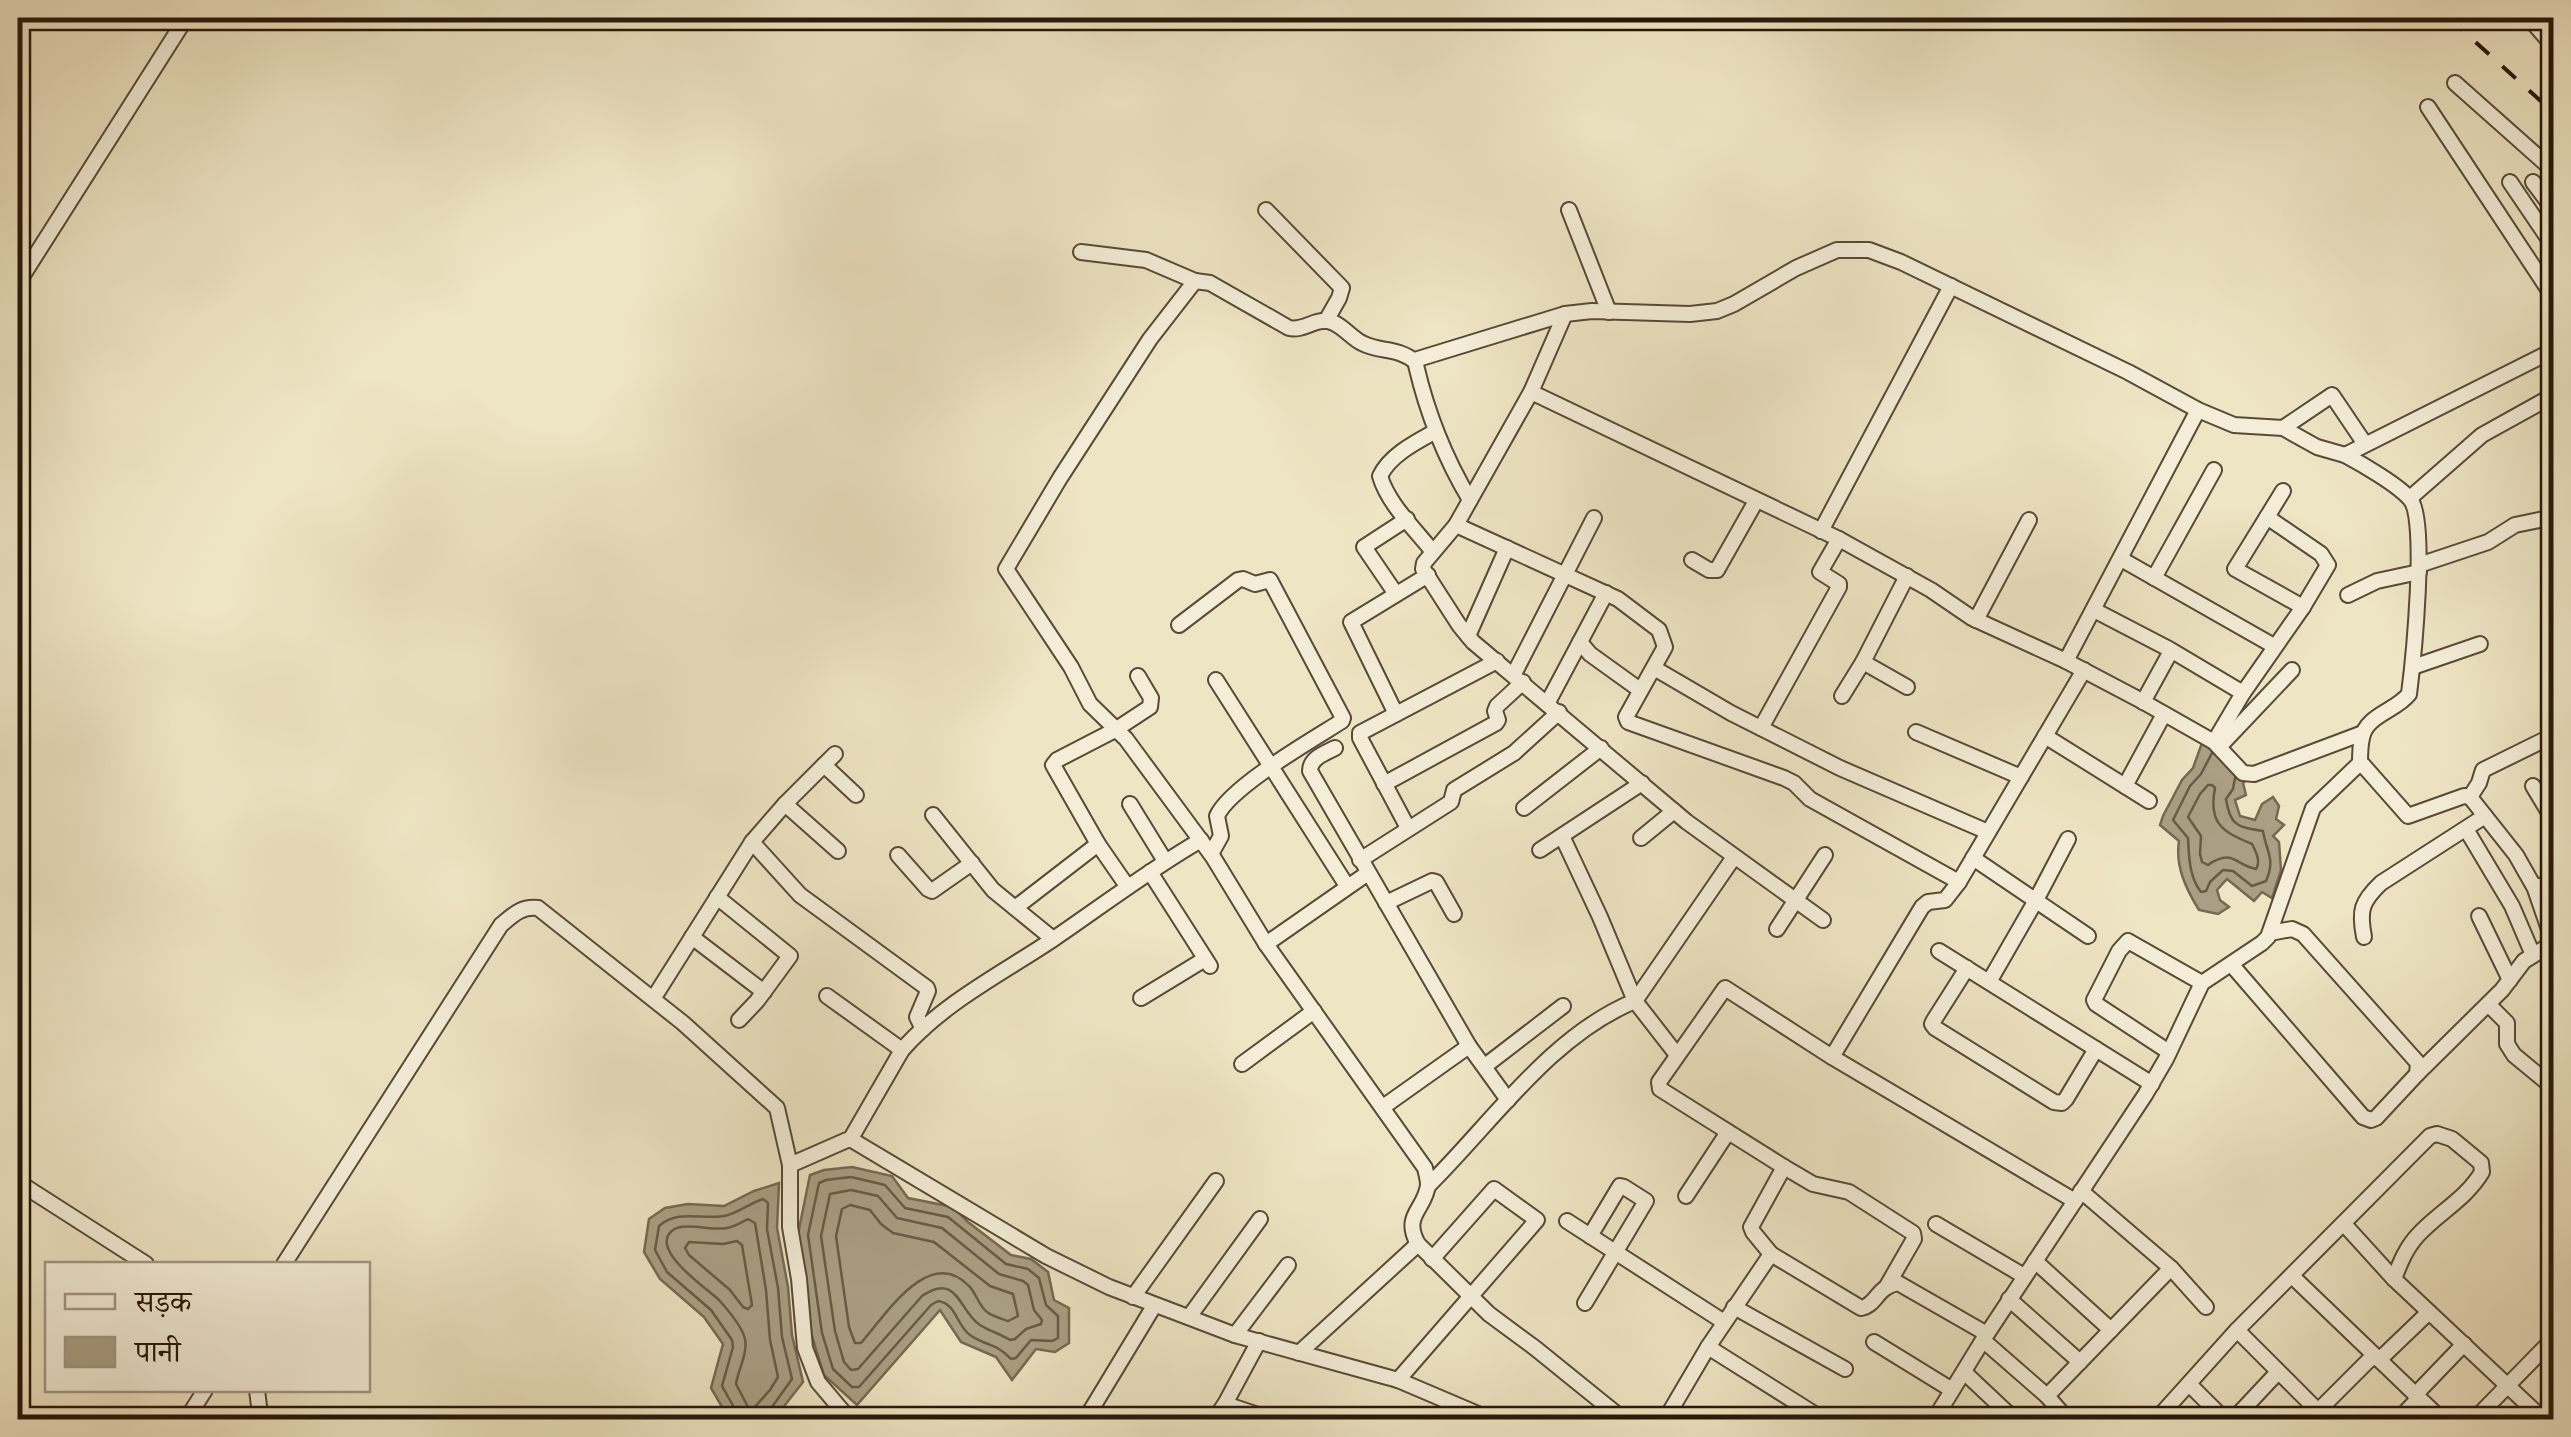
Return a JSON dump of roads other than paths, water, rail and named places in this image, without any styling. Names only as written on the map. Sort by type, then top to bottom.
[{"type":"street","points":[[18,283],[186,18]]},
{"type":"street","points":[[2529,18],[2554,48]]},
{"type":"street","points":[[2455,83],[2554,172]]},
{"type":"street","points":[[2428,107],[2554,298]]},
{"type":"street","points":[[2510,182],[2554,247]]},
{"type":"street","points":[[2534,182],[2554,210]]},
{"type":"street","points":[[1266,210],[1342,288],[1326,321]]},
{"type":"street","points":[[1569,210],[1609,312]]},
{"type":"street","points":[[1416,362],[1565,314],[1716,311],[1837,250],[1869,250],[1952,286],[2198,410],[2234,425],[2282,428],[2317,447],[2345,455],[2410,498],[2415,512],[2419,569],[2406,698],[2372,720],[2363,734],[2360,764],[2313,808],[2270,933],[2262,943],[2202,984],[2152,1084],[1934,1420]]},
{"type":"street","points":[[1081,252],[1146,260],[1195,281],[1210,282],[1289,328],[1298,330],[1333,322],[1363,344],[1402,352],[1416,362],[1436,431],[1470,500]]},
{"type":"street","points":[[1195,281],[1150,339],[1006,568],[1071,667],[1090,704],[1126,739],[1201,840],[1266,944],[1424,1168],[1428,1186]]},
{"type":"street","points":[[1822,531],[1952,286]]},
{"type":"street","points":[[1565,314],[1530,392],[1456,525],[1422,565],[1468,636],[1674,810],[1823,920]]},
{"type":"street","points":[[2345,455],[2554,350]]},
{"type":"street","points":[[1530,392],[1838,539],[1907,576],[1976,620],[2144,702],[2217,744],[2237,768],[2249,774],[2363,734]]},
{"type":"street","points":[[2282,428],[2332,395],[2365,444]]},
{"type":"street","points":[[2410,498],[2482,435],[2554,395]]},
{"type":"street","points":[[2066,661],[2198,410]]},
{"type":"street","points":[[1433,552],[1386,491],[1380,476],[1386,465],[1436,431]]},
{"type":"street","points":[[2154,578],[2214,470]]},
{"type":"street","points":[[2283,491],[2235,568],[2303,607]]},
{"type":"street","points":[[1692,560],[1717,570],[1756,500]]},
{"type":"street","points":[[2217,744],[2243,693],[2327,568],[2321,554],[2266,517]]},
{"type":"street","points":[[2348,595],[2488,542],[2515,526],[2554,517]]},
{"type":"street","points":[[1384,784],[1496,723],[1497,706],[1519,678],[1564,574],[1594,518]]},
{"type":"street","points":[[1396,594],[1364,547],[1407,519]]},
{"type":"street","points":[[1976,620],[2029,520]]},
{"type":"street","points":[[1456,525],[1606,593],[1659,630],[1664,647],[1626,717],[1628,722],[1784,778],[1810,798],[1958,882]]},
{"type":"street","points":[[1761,728],[1840,586],[1820,572],[1838,539]]},
{"type":"street","points":[[1468,636],[1507,548]]},
{"type":"street","points":[[2121,559],[2274,646]]},
{"type":"street","points":[[1396,714],[1351,622],[1428,575]]},
{"type":"street","points":[[1842,696],[1907,576]]},
{"type":"street","points":[[1179,625],[1240,579],[1256,584],[1270,580],[1343,718],[1224,803],[1217,816],[1220,836],[1210,854]]},
{"type":"street","points":[[1266,944],[1347,886],[1408,828],[1451,802],[1454,790],[1507,758],[1553,708],[1580,642],[1606,593]]},
{"type":"street","points":[[2094,610],[2243,693]]},
{"type":"street","points":[[1580,642],[1640,690]]},
{"type":"street","points":[[2412,667],[2480,644]]},
{"type":"street","points":[[2144,702],[2171,650]]},
{"type":"street","points":[[1408,828],[1360,735],[1497,661]]},
{"type":"street","points":[[1863,662],[1908,686]]},
{"type":"street","points":[[1654,668],[1840,768],[1988,832]]},
{"type":"street","points":[[1832,1058],[1922,906],[1945,900],[1958,882],[2084,670]]},
{"type":"street","points":[[2217,744],[2292,670]]},
{"type":"street","points":[[1128,886],[1098,844],[1053,765],[1147,710],[1152,703],[1138,676]]},
{"type":"street","points":[[1216,680],[1347,886]]},
{"type":"street","points":[[2125,786],[2164,714]]},
{"type":"street","points":[[1916,732],[2021,776]]},
{"type":"street","points":[[2470,797],[2483,770],[2554,735]]},
{"type":"street","points":[[2044,736],[2149,801]]},
{"type":"street","points":[[1335,748],[1314,760],[1309,768],[1469,1046],[1508,1100]]},
{"type":"street","points":[[1524,808],[1601,748]]},
{"type":"street","points":[[653,999],[752,842],[829,760],[856,795]]},
{"type":"street","points":[[2231,964],[2367,1120],[2376,1118],[2488,1004],[2524,961],[2553,943],[2534,886],[2516,855],[2470,797],[2408,816],[2360,764]]},
{"type":"street","points":[[1540,850],[1642,783]]},
{"type":"street","points":[[2533,786],[2554,821]]},
{"type":"street","points":[[785,804],[838,851]]},
{"type":"street","points":[[1130,804],[1165,861]]},
{"type":"street","points":[[1641,838],[1674,810]]},
{"type":"street","points":[[933,816],[994,890],[1054,939]]},
{"type":"street","points":[[2364,937],[2361,919],[2368,895],[2485,816]]},
{"type":"street","points":[[2466,829],[2512,906],[2533,955]]},
{"type":"street","points":[[1562,836],[1635,1001],[1677,1055]]},
{"type":"street","points":[[1989,982],[2068,838]]},
{"type":"street","points":[[790,1169],[850,1140],[902,1050],[922,1029],[952,1005],[1201,840]]},
{"type":"street","points":[[752,842],[800,894],[928,988],[917,1017],[922,1029]]},
{"type":"street","points":[[1015,908],[1098,844]]},
{"type":"street","points":[[898,855],[932,890],[972,863]]},
{"type":"street","points":[[1777,929],[1825,855]]},
{"type":"street","points":[[1624,1420],[1470,1297],[1418,1244],[1411,1229],[1412,1220],[1428,1186],[1508,1100],[1578,1034],[1635,1001],[1734,857]]},
{"type":"street","points":[[1972,858],[2088,936]]},
{"type":"street","points":[[1141,998],[1207,963],[1150,872]]},
{"type":"street","points":[[1386,904],[1432,881],[1438,884],[1454,914]]},
{"type":"street","points":[[2534,886],[2554,881]]},
{"type":"street","points":[[717,897],[790,955],[739,1020]]},
{"type":"street","points":[[285,1262],[501,925],[516,912],[538,908],[653,999],[773,1103],[781,1120],[790,1169],[790,1227],[804,1348],[818,1382],[850,1420]]},
{"type":"street","points":[[2479,916],[2510,980]]},
{"type":"street","points":[[2270,933],[2292,929],[2303,934],[2418,1063],[2417,1074]]},
{"type":"street","points":[[692,937],[764,992]]},
{"type":"street","points":[[2169,1052],[2094,1000],[2128,941],[2202,984]]},
{"type":"street","points":[[1939,951],[2152,1084]]},
{"type":"street","points":[[1967,968],[1934,1020],[1935,1028],[2054,1102],[2066,1099],[2096,1050]]},
{"type":"street","points":[[1887,1286],[1914,1240],[1913,1233],[1849,1192],[1813,1184],[1660,1089],[1659,1082],[1724,988],[1832,1058],[2078,1196],[2172,1268],[2206,1306]]},
{"type":"street","points":[[827,996],[902,1050]]},
{"type":"street","points":[[2488,1004],[2507,1023],[2507,1044],[2514,1056],[2554,1088]]},
{"type":"street","points":[[1484,1066],[1563,1006]]},
{"type":"street","points":[[1242,1064],[1314,1012]]},
{"type":"street","points":[[1382,1108],[1469,1046]]},
{"type":"street","points":[[1686,1196],[1728,1132]]},
{"type":"street","points":[[2156,1420],[2238,1330],[2430,1136],[2437,1134],[2452,1140],[2481,1163],[2482,1172],[2453,1206],[2421,1231],[2394,1278]]},
{"type":"street","points":[[850,1140],[1046,1256],[1133,1297],[1259,1342],[1398,1380],[1465,1414],[1492,1420]]},
{"type":"street","points":[[1784,1167],[1752,1227],[1772,1254],[1861,1308],[1870,1306],[1887,1286],[1903,1285],[1985,1338],[2068,1420]]},
{"type":"street","points":[[1133,1297],[1216,1181]]},
{"type":"street","points":[[18,1182],[143,1262]]},
{"type":"street","points":[[1585,1303],[1645,1204],[1644,1199],[1620,1186],[1590,1236]]},
{"type":"street","points":[[1398,1380],[1535,1224],[1536,1218],[1494,1189],[1432,1259]]},
{"type":"street","points":[[1189,1317],[1260,1220]]},
{"type":"street","points":[[1567,1221],[1724,1322]]},
{"type":"street","points":[[1936,1224],[2024,1276]]},
{"type":"street","points":[[2344,1224],[2394,1278],[2544,1420]]},
{"type":"street","points":[[1298,1353],[1418,1244]]},
{"type":"street","points":[[1665,1420],[1724,1322],[1772,1254]]},
{"type":"street","points":[[2034,1261],[2111,1330]]},
{"type":"street","points":[[1235,1334],[1288,1265]]},
{"type":"street","points":[[2046,1396],[2172,1268]]},
{"type":"street","points":[[2292,1276],[2442,1420]]},
{"type":"street","points":[[2010,1298],[2080,1362]]},
{"type":"street","points":[[1085,1420],[1154,1306]]},
{"type":"street","points":[[1734,1307],[1845,1369]]},
{"type":"street","points":[[2238,1330],[2324,1417],[2376,1357],[2429,1312]]},
{"type":"street","points":[[2474,1420],[2554,1338]]},
{"type":"street","points":[[1214,1420],[1259,1342]]},
{"type":"street","points":[[1874,1342],[1952,1390]]},
{"type":"street","points":[[2398,1420],[2464,1344]]},
{"type":"street","points":[[1708,1347],[1824,1420]]},
{"type":"street","points":[[1964,1372],[2014,1420]]},
{"type":"street","points":[[2189,1384],[2229,1420],[2278,1372]]},
{"type":"street","points":[[186,1420],[203,1392]]},
{"type":"street","points":[[257,1392],[264,1420]]},
{"type":"street","points":[[1225,1404],[1272,1420]]},
{"type":"water","points":[[2209,737],[2242,767],[2259,767],[2243,783],[2246,795],[2235,800],[2240,816],[2255,820],[2262,804],[2273,797],[2279,806],[2276,819],[2284,825],[2273,836],[2279,842],[2281,870],[2272,898],[2262,892],[2254,901],[2227,879],[2217,890],[2220,900],[2229,907],[2218,914],[2199,910],[2183,877],[2179,841],[2160,825],[2182,780],[2193,768],[2202,743]]},
{"type":"water","points":[[852,1167],[892,1176],[908,1198],[953,1207],[1011,1255],[1031,1259],[1048,1272],[1054,1300],[1069,1308],[1069,1343],[1055,1352],[1036,1349],[1012,1380],[996,1357],[961,1342],[940,1310],[857,1405],[824,1375],[812,1336],[798,1234],[810,1175]]},
{"type":"water","points":[[779,1183],[777,1228],[792,1335],[803,1382],[774,1419],[733,1419],[711,1388],[723,1344],[704,1317],[660,1279],[644,1252],[649,1219],[665,1208],[688,1204],[724,1206]]},
{"type":"railway","points":[[2449,18],[2554,113]]}]
